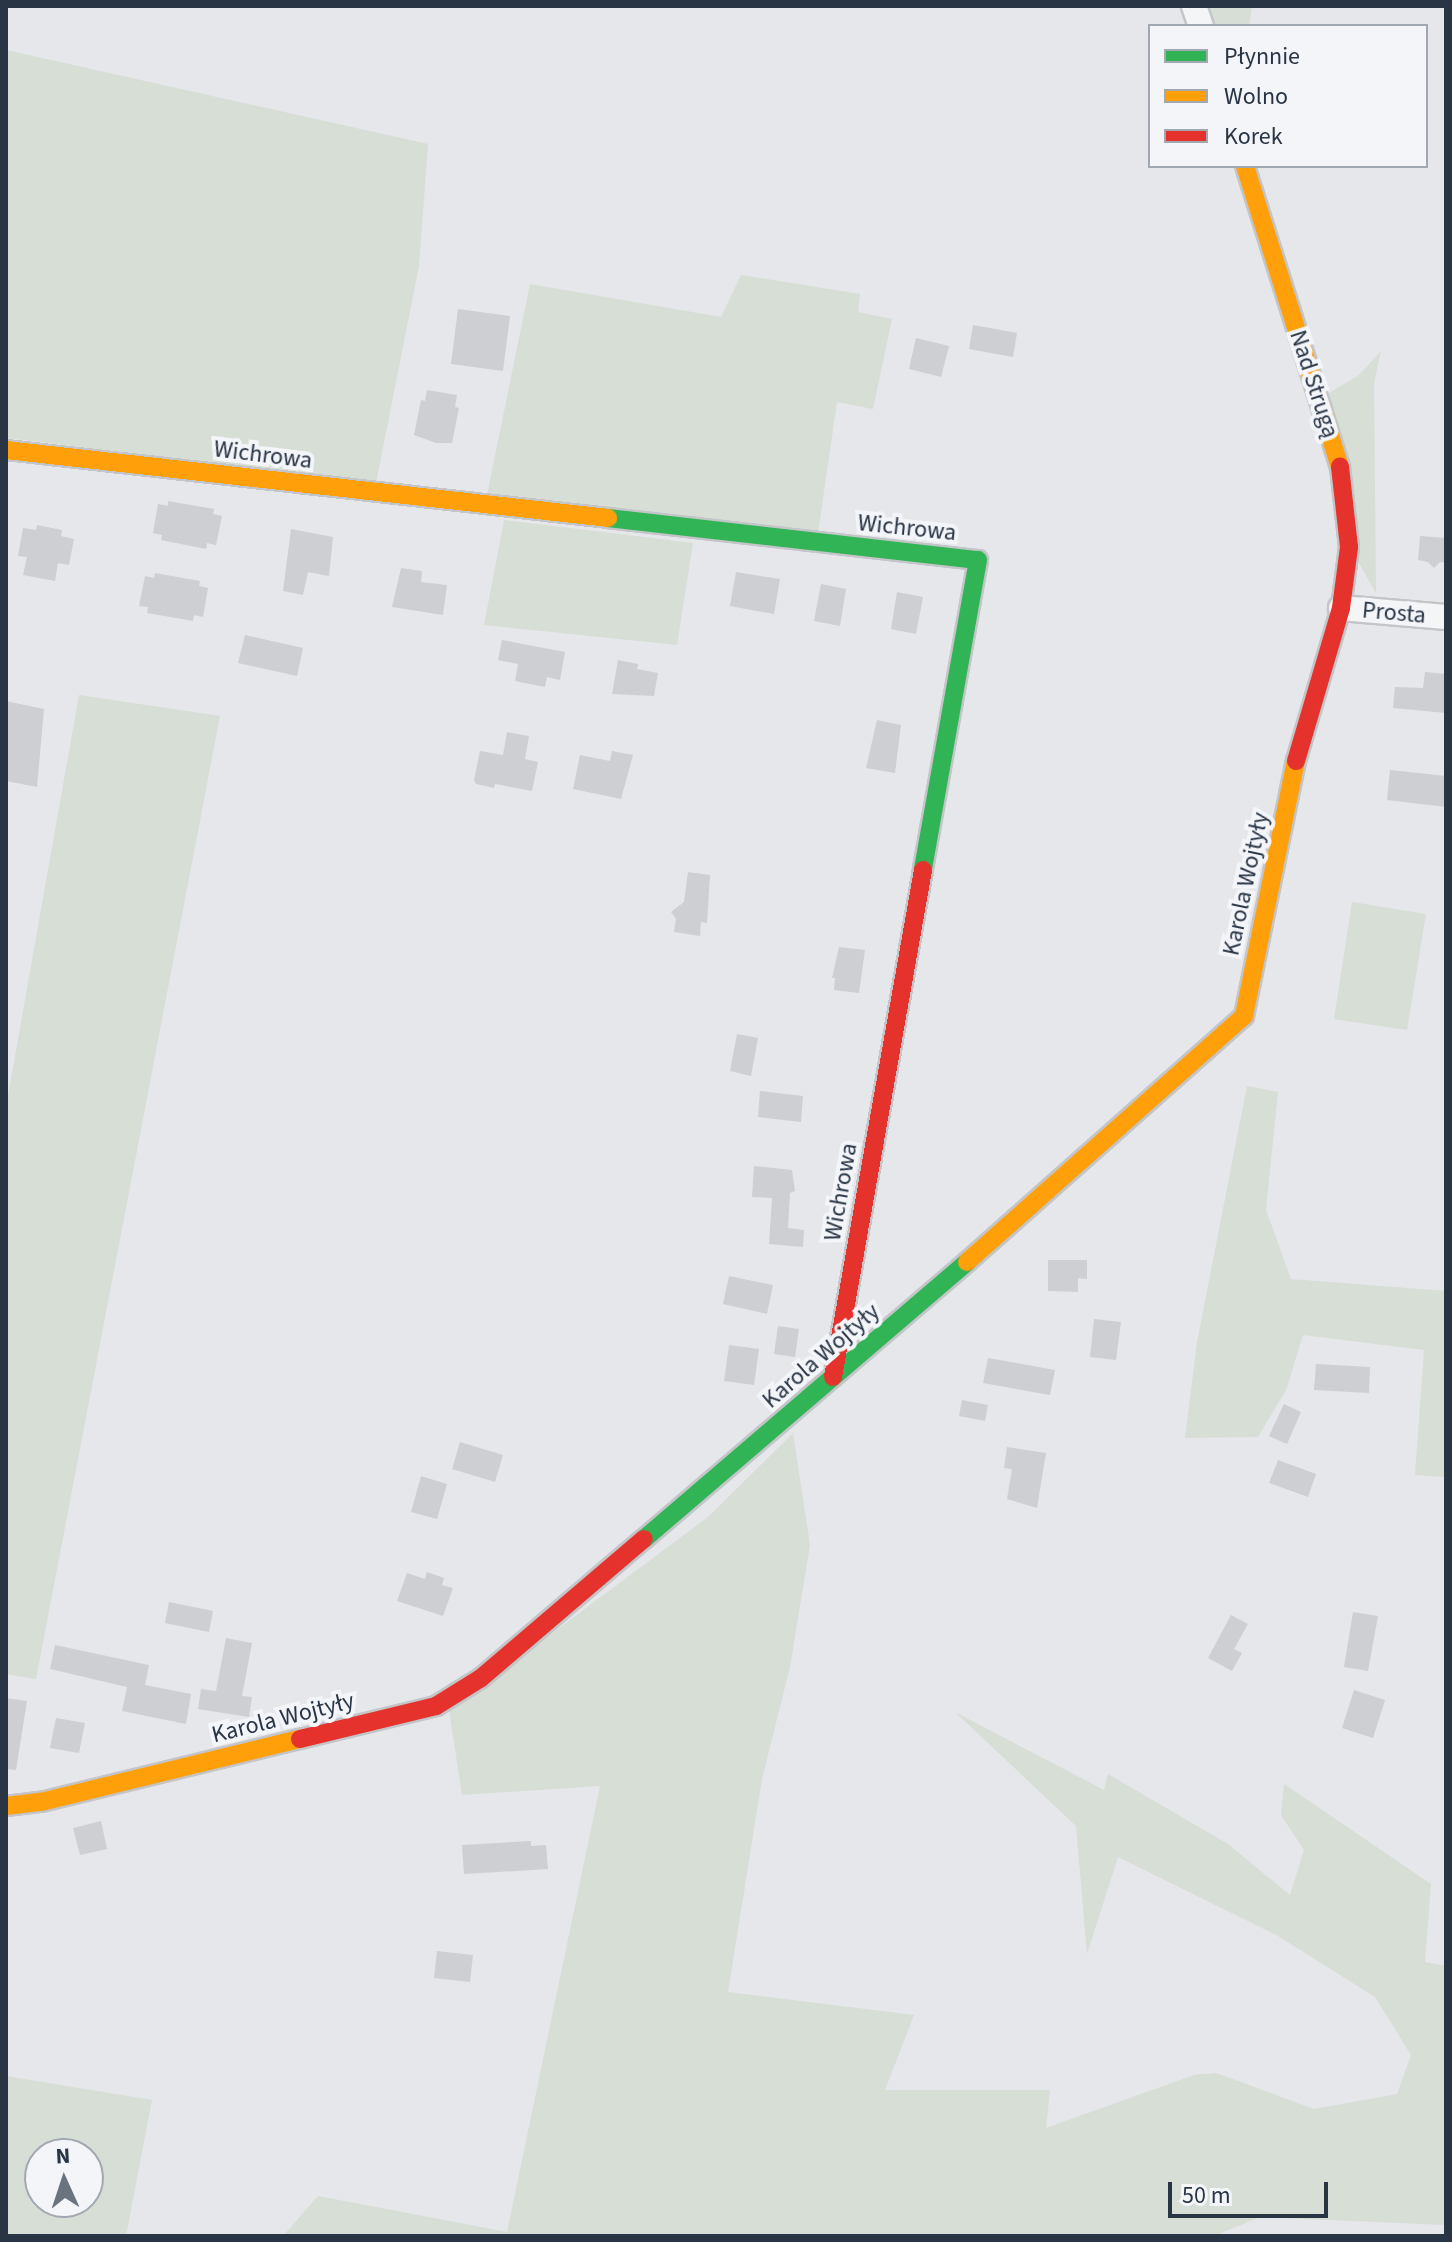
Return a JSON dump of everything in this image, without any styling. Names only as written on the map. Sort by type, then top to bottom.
[{"type":"street","name":"Nad Strugą","points":[[1246,168],[1344,478],[1349,547],[1341,608]]},
{"type":"street","name":"Wichrowa","points":[[6,450],[978,560],[833,1377]]},
{"type":"street","name":"Prosta","points":[[1341,608],[1446,617]]},
{"type":"street","name":"Karola Wojtyły","points":[[6,1806],[41,1802],[436,1706],[481,1678],[514,1651],[1051,1191],[1244,1016],[1298,751],[1341,608]]},
{"type":"shaded area","points":[[1207,6],[1252,6],[1249,24],[1213,24]]},
{"type":"shaded area","points":[[6,50],[428,144],[419,266],[376,483],[6,438]]},
{"type":"shaded area","points":[[741,275],[860,294],[858,312],[892,319],[873,409],[837,402],[818,533],[487,495],[530,284],[721,317]]},
{"type":"shaded area","points":[[1381,351],[1374,383],[1376,593],[1359,563],[1329,393],[1359,375]]},
{"type":"shaded area","points":[[504,520],[693,543],[677,645],[484,625]]},
{"type":"shaded area","points":[[79,695],[220,716],[36,1679],[6,1674],[6,1107]]},
{"type":"shaded area","points":[[1352,902],[1426,914],[1407,1030],[1334,1019]]},
{"type":"shaded area","points":[[1247,1086],[1278,1092],[1266,1210],[1291,1279],[1446,1291],[1446,1477],[1415,1475],[1424,1350],[1303,1335],[1286,1390],[1258,1437],[1185,1438],[1197,1342]]},
{"type":"shaded area","points":[[793,1433],[810,1545],[790,1667],[762,1779],[728,1992],[914,2015],[885,2090],[1050,2090],[1046,2128],[1194,2075],[1216,2073],[1314,2109],[1397,2094],[1411,2055],[1375,1997],[1278,1936],[1118,1857],[1087,1954],[1076,1826],[955,1712],[1104,1790],[1108,1774],[1228,1844],[1290,1895],[1304,1850],[1281,1815],[1284,1784],[1431,1884],[1425,1962],[1446,1966],[1446,2225],[1260,2217],[1214,2236],[283,2236],[318,2196],[507,2232],[600,1786],[462,1795],[449,1710],[708,1517]]},
{"type":"shaded area","points":[[6,2076],[152,2100],[126,2236],[6,2236]]},
{"type":"building","points":[[458,309],[510,316],[503,371],[451,364]]},
{"type":"building","points":[[973,325],[1017,333],[1013,357],[969,349]]},
{"type":"building","points":[[916,338],[949,346],[941,377],[909,369]]},
{"type":"building","points":[[427,390],[457,395],[455,407],[459,408],[452,443],[436,443],[414,435],[421,400],[425,401]]},
{"type":"building","points":[[168,501],[214,509],[213,514],[222,516],[216,545],[207,543],[206,549],[161,540],[162,535],[153,533],[158,504],[168,506]]},
{"type":"building","points":[[37,525],[62,530],[61,536],[74,539],[69,565],[58,563],[55,581],[23,575],[27,557],[18,556],[23,528],[36,530]]},
{"type":"building","points":[[291,529],[333,537],[329,576],[308,572],[303,595],[283,591]]},
{"type":"building","points":[[1420,536],[1446,538],[1446,563],[1440,562],[1434,568],[1428,562],[1418,560]]},
{"type":"building","points":[[401,568],[422,571],[421,582],[447,585],[443,615],[392,607]]},
{"type":"building","points":[[736,572],[780,579],[774,614],[730,606]]},
{"type":"building","points":[[155,573],[200,581],[199,586],[208,588],[203,617],[194,615],[193,621],[147,613],[148,607],[139,606],[145,576],[154,578]]},
{"type":"building","points":[[821,584],[846,589],[840,626],[814,621]]},
{"type":"building","points":[[897,592],[923,597],[916,634],[891,629]]},
{"type":"building","points":[[245,635],[303,648],[297,676],[238,663]]},
{"type":"building","points":[[502,640],[565,652],[560,680],[547,677],[545,687],[515,681],[518,664],[498,660]]},
{"type":"building","points":[[618,660],[638,664],[637,669],[658,673],[654,696],[612,694]]},
{"type":"building","points":[[1425,672],[1446,674],[1446,713],[1393,708],[1395,687],[1423,688]]},
{"type":"building","points":[[6,701],[44,709],[37,787],[6,781]]},
{"type":"building","points":[[877,720],[901,725],[895,773],[866,768]]},
{"type":"building","points":[[507,732],[529,736],[525,759],[538,762],[532,791],[495,784],[494,788],[476,784],[474,780],[480,751],[503,755]]},
{"type":"building","points":[[612,751],[633,755],[621,799],[573,789],[580,755],[610,761]]},
{"type":"building","points":[[1390,770],[1446,776],[1446,807],[1387,800]]},
{"type":"building","points":[[688,872],[710,875],[707,923],[701,922],[700,936],[674,932],[676,919],[671,912],[684,902]]},
{"type":"building","points":[[839,947],[865,950],[859,993],[834,990],[835,978],[832,978]]},
{"type":"building","points":[[737,1034],[758,1038],[751,1076],[730,1071]]},
{"type":"building","points":[[760,1091],[803,1096],[801,1122],[758,1117]]},
{"type":"building","points":[[754,1166],[792,1170],[795,1191],[790,1193],[788,1228],[804,1230],[803,1247],[769,1244],[772,1198],[752,1197]]},
{"type":"building","points":[[1048,1260],[1087,1260],[1087,1279],[1078,1278],[1078,1292],[1048,1291]]},
{"type":"building","points":[[729,1276],[773,1285],[767,1314],[723,1304]]},
{"type":"building","points":[[1094,1319],[1121,1322],[1116,1360],[1090,1357]]},
{"type":"building","points":[[778,1326],[799,1329],[795,1357],[774,1354]]},
{"type":"building","points":[[729,1345],[759,1349],[754,1385],[724,1381]]},
{"type":"building","points":[[988,1358],[1055,1370],[1050,1395],[983,1383]]},
{"type":"building","points":[[1316,1364],[1370,1367],[1369,1393],[1314,1390]]},
{"type":"building","points":[[962,1400],[988,1405],[985,1421],[959,1416]]},
{"type":"building","points":[[1284,1404],[1301,1412],[1287,1444],[1269,1436]]},
{"type":"building","points":[[460,1442],[503,1455],[495,1482],[452,1469]]},
{"type":"building","points":[[1007,1447],[1046,1453],[1037,1508],[1007,1499],[1012,1469],[1004,1468]]},
{"type":"building","points":[[1278,1460],[1316,1474],[1308,1497],[1269,1483]]},
{"type":"building","points":[[421,1476],[447,1484],[437,1519],[411,1512]]},
{"type":"building","points":[[427,1572],[444,1578],[442,1585],[453,1588],[443,1616],[397,1601],[407,1573],[425,1579]]},
{"type":"building","points":[[169,1602],[213,1611],[209,1632],[165,1623]]},
{"type":"building","points":[[1353,1612],[1378,1616],[1368,1671],[1344,1667]]},
{"type":"building","points":[[1231,1615],[1248,1624],[1234,1649],[1242,1653],[1232,1671],[1208,1658]]},
{"type":"building","points":[[226,1638],[252,1643],[242,1696],[252,1697],[249,1717],[198,1709],[201,1689],[216,1691]]},
{"type":"building","points":[[55,1645],[149,1665],[145,1685],[191,1694],[186,1724],[122,1711],[127,1687],[50,1669]]},
{"type":"building","points":[[1354,1690],[1385,1700],[1373,1738],[1342,1728]]},
{"type":"building","points":[[6,1698],[27,1701],[16,1770],[6,1769]]},
{"type":"building","points":[[56,1718],[85,1723],[79,1753],[50,1748]]},
{"type":"building","points":[[101,1821],[107,1849],[80,1855],[73,1828]]},
{"type":"building","points":[[531,1841],[531,1846],[546,1845],[548,1869],[464,1874],[462,1845]]},
{"type":"building","points":[[437,1951],[473,1955],[470,1982],[434,1978]]},
{"type":"traffic: fast","points":[[608,518],[978,560],[923,870]]},
{"type":"traffic: fast","points":[[644,1539],[967,1262]]},
{"type":"traffic: slow","points":[[1246,168],[1340,467]]},
{"type":"traffic: slow","points":[[6,450],[608,518]]},
{"type":"traffic: slow","points":[[967,1262],[1244,1016],[1296,761]]},
{"type":"traffic: slow","points":[[6,1806],[41,1802],[300,1739]]},
{"type":"traffic: jam","points":[[1296,761],[1341,608],[1349,547],[1340,467]]},
{"type":"traffic: jam","points":[[833,1377],[923,870]]},
{"type":"traffic: jam","points":[[300,1739],[436,1706],[481,1678],[644,1539]]}]
